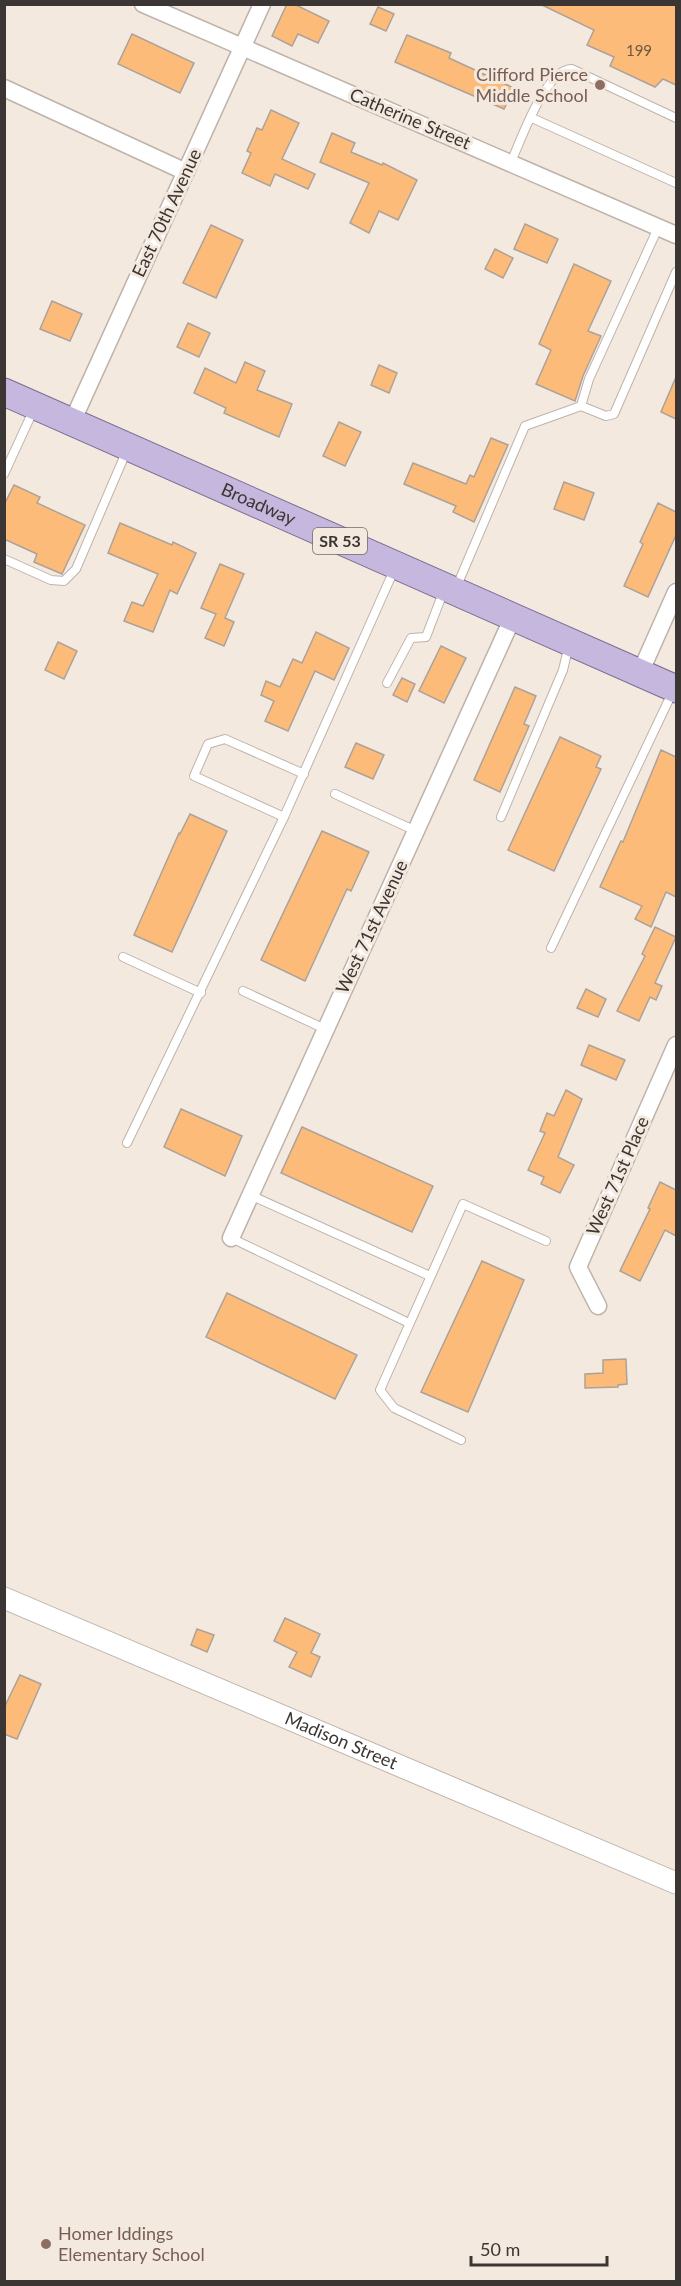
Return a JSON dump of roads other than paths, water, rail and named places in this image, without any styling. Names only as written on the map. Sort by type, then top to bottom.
[{"type":"main road","name":"Broadway","points":[[4,392],[675,688]]},
{"type":"street","name":"Catherine Street","points":[[143,4],[511,162],[676,236]]},
{"type":"street","name":"East 70th Avenue","points":[[72,422],[262,4]]},
{"type":"street","points":[[4,88],[186,172]]},
{"type":"street","points":[[640,673],[676,592]]},
{"type":"street","name":"West 71st Avenue","points":[[231,1238],[513,617]]},
{"type":"street","name":"West 71st Place","points":[[598,1306],[578,1268],[676,1045]]},
{"type":"street","name":"Madison Street","points":[[5,1599],[676,1883]]},
{"type":"lane","points":[[511,162],[545,88],[554,77],[567,69],[572,69],[676,118]]},
{"type":"lane","points":[[532,118],[676,183]]},
{"type":"lane","points":[[582,406],[589,380],[658,228]]},
{"type":"lane","points":[[387,683],[411,638],[426,637],[525,426],[582,406],[606,416],[614,414],[676,272]]},
{"type":"lane","points":[[4,474],[35,406]]},
{"type":"lane","points":[[4,559],[51,580],[64,581],[76,569],[129,447]]},
{"type":"lane","points":[[127,1143],[285,817],[396,565]]},
{"type":"lane","points":[[501,817],[562,670],[569,642]]},
{"type":"lane","points":[[551,948],[675,688]]},
{"type":"lane","points":[[285,817],[194,776],[208,744],[225,739],[303,774]]},
{"type":"lane","points":[[335,794],[416,831]]},
{"type":"lane","points":[[123,957],[201,993]]},
{"type":"lane","points":[[243,991],[325,1029]]},
{"type":"lane","points":[[250,1195],[430,1275]]},
{"type":"lane","points":[[461,1440],[394,1408],[380,1390],[463,1204],[546,1241]]},
{"type":"lane","points":[[231,1238],[410,1323]]},
{"type":"place","name":"Clifford Pierce Middle School","points":[[600,85]]},
{"type":"place","name":"Homer Iddings Elementary School","points":[[46,2244]]}]
